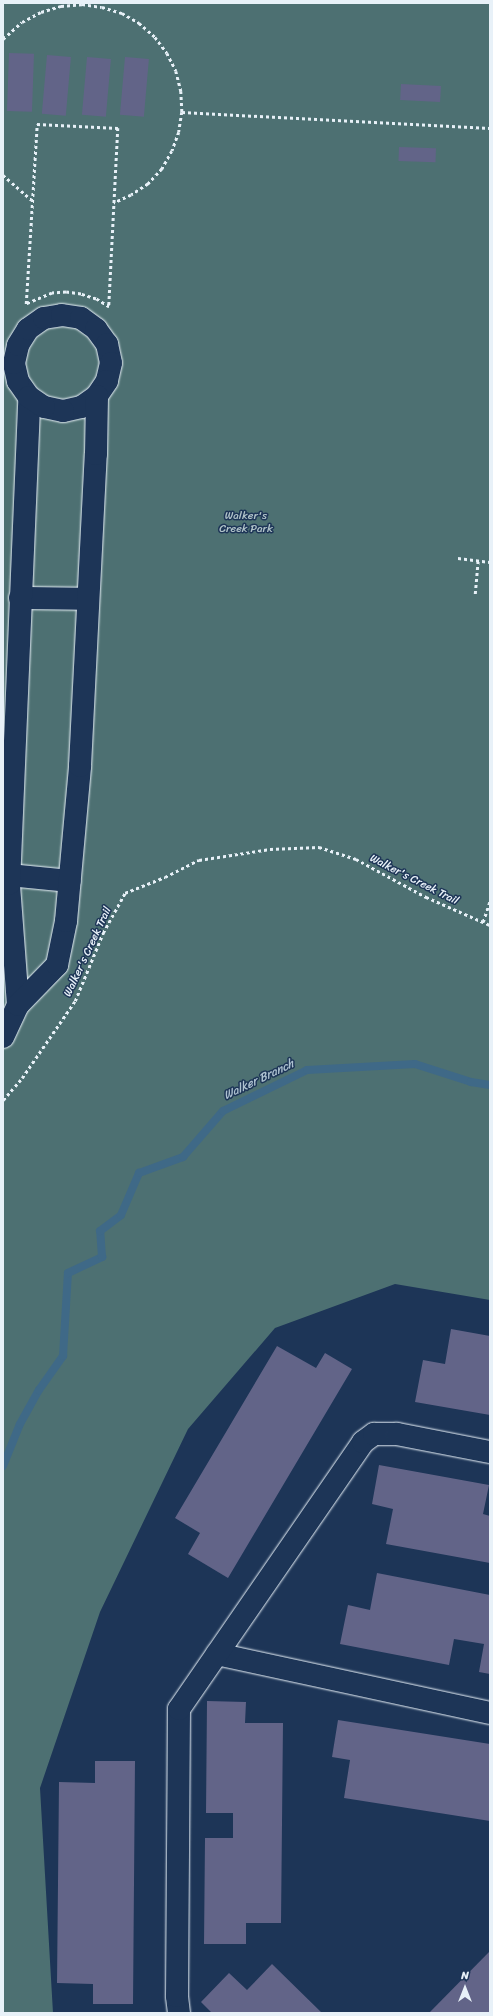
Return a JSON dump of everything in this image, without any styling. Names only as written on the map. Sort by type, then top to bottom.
[{"type":"lane","points":[[62,315],[81,318],[96,329],[107,344],[111,362],[107,381],[97,396],[81,407],[63,411],[44,407],[29,397],[18,381],[14,363],[18,345],[28,329],[44,318],[62,315]]},
{"type":"lane","points":[[3,1037],[18,1005],[57,965],[66,921],[80,766],[97,396]]},
{"type":"lane","points":[[18,1005],[9,874],[29,397]]},
{"type":"lane","points":[[20,598],[88,599]]},
{"type":"lane","points":[[9,874],[70,881]]},
{"type":"lane","points":[[179,2013],[177,1996],[180,1709],[363,1442],[374,1434],[397,1434],[490,1452]]},
{"type":"lane","points":[[217,1654],[490,1713]]},
{"type":"path","points":[[3,39],[22,22],[41,12],[61,6],[82,4],[102,7],[122,13],[139,23],[155,37],[167,53],[176,71],[181,91],[182,112],[180,132],[172,151],[162,168],[148,184],[132,195],[114,203]]},
{"type":"path","points":[[182,112],[490,128]]},
{"type":"path","points":[[37,124],[118,128],[109,307],[88,296],[66,292],[52,294],[26,304],[32,200],[37,124]]},
{"type":"path","points":[[3,175],[32,200]]},
{"type":"path","points":[[458,558],[490,562]]},
{"type":"path","points":[[475,594],[478,561]]},
{"type":"path","name":"Walker's Creek Trail","points":[[3,1100],[22,1078],[75,1001],[103,933],[125,893],[165,877],[198,860],[270,849],[319,847],[356,859],[426,897],[490,924]]},
{"type":"path","points":[[483,922],[490,900]]},
{"type":"green space","name":"Walker's Creek Park","points":[[3,3],[490,3],[490,1300],[395,1284],[275,1328],[188,1429],[100,1612],[40,1788],[53,2013],[3,2013]]},
{"type":"building","points":[[9,53],[34,54],[32,112],[7,111]]},
{"type":"building","points":[[47,55],[71,57],[66,116],[42,114]]},
{"type":"building","points":[[87,57],[111,59],[106,117],[82,115]]},
{"type":"building","points":[[125,57],[149,59],[144,117],[120,115]]},
{"type":"building","points":[[401,84],[441,86],[440,102],[400,100]]},
{"type":"building","points":[[399,147],[436,148],[435,162],[399,161]]},
{"type":"building","points":[[451,1329],[490,1336],[490,1415],[415,1402],[423,1360],[445,1364]]},
{"type":"building","points":[[277,1346],[316,1368],[325,1353],[352,1369],[228,1578],[188,1554],[200,1533],[175,1518]]},
{"type":"building","points":[[379,1465],[489,1485],[483,1514],[490,1516],[490,1563],[386,1544],[393,1509],[372,1504]]},
{"type":"building","points":[[377,1573],[490,1595],[490,1674],[479,1672],[484,1644],[454,1639],[449,1665],[340,1644],[348,1605],[370,1610]]},
{"type":"building","points":[[207,1701],[246,1702],[245,1723],[283,1723],[281,1923],[246,1923],[246,1944],[204,1944],[205,1838],[233,1838],[233,1813],[206,1813]]},
{"type":"building","points":[[338,1720],[490,1744],[490,1821],[344,1798],[350,1760],[332,1757]]},
{"type":"building","points":[[95,1761],[135,1761],[133,2004],[93,2004],[93,1984],[57,1983],[59,1782],[95,1783]]},
{"type":"building","points":[[490,1951],[490,2013],[429,2013]]},
{"type":"building","points":[[272,1964],[322,2013],[212,2013],[201,2002],[229,1973],[247,1990]]},
{"type":"waterway","name":"Walker Branch","points":[[3,1466],[20,1424],[39,1390],[63,1356],[68,1273],[102,1257],[100,1231],[121,1215],[139,1173],[183,1157],[223,1111],[307,1070],[415,1064],[471,1082],[490,1085]]}]
